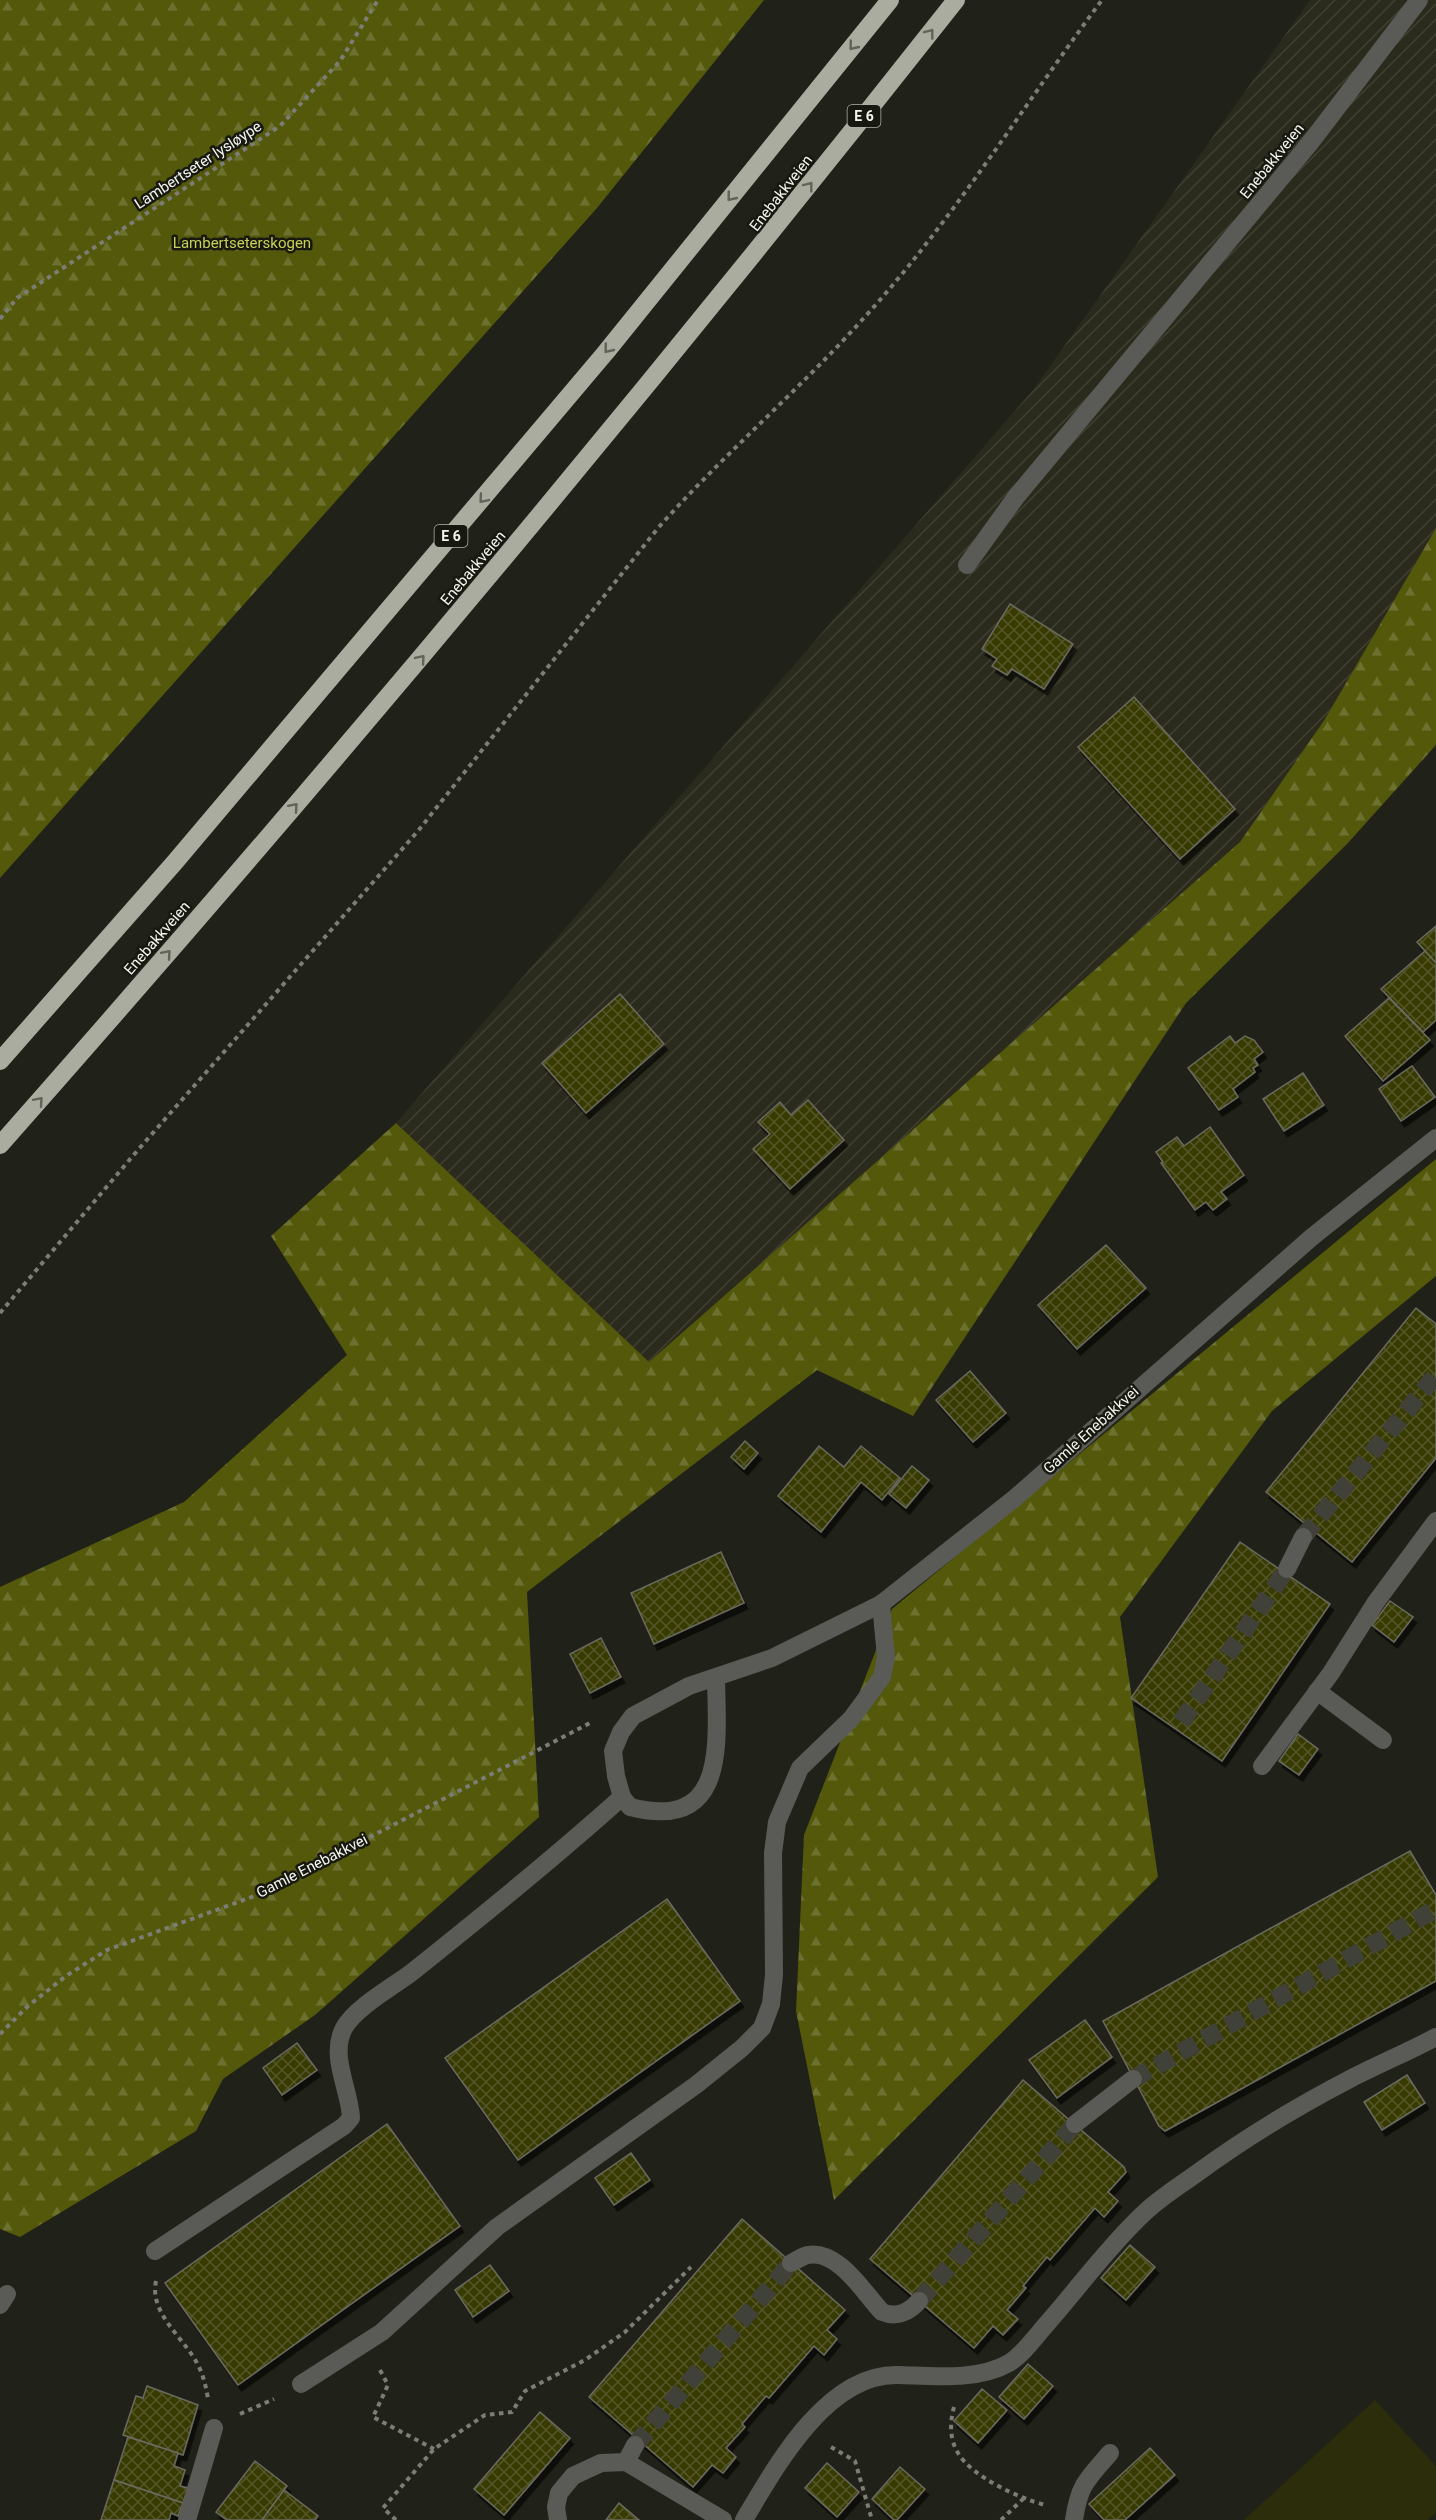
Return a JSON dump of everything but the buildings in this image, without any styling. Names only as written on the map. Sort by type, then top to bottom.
[{"type":"highway","name":"E 6","points":[[0,1061],[183,853],[606,352],[890,0]]},
{"type":"highway","name":"Enebakkveien","points":[[0,1145],[377,712],[773,232],[956,0]]},
{"type":"street","name":"Enebakkveien","points":[[967,565],[1016,497],[1311,143],[1419,0]]},
{"type":"street","name":"Gamle Enebakkvei","points":[[633,1716],[689,1686],[772,1658],[881,1604],[1015,1498],[1311,1237],[1436,1138]]},
{"type":"street","points":[[1262,1766],[1358,1634],[1376,1602],[1436,1521]]},
{"type":"street","points":[[1287,1569],[1303,1537]]},
{"type":"street","points":[[301,2384],[382,2332],[497,2227],[696,2085],[742,2048],[762,2028],[771,2004],[774,1975],[773,1853],[777,1822],[800,1768],[851,1719],[873,1693],[882,1677],[886,1657],[881,1604]]},
{"type":"street","points":[[633,1716],[621,1732],[614,1751],[616,1776],[622,1797],[630,1807],[654,1813],[679,1811],[701,1794],[712,1774],[717,1746],[716,1677]]},
{"type":"street","points":[[1317,1691],[1383,1740]]},
{"type":"street","points":[[155,2251],[344,2126],[351,2118],[350,2103],[340,2066],[339,2043],[344,2028],[359,2012],[410,1973],[622,1797]]},
{"type":"street","points":[[744,2520],[770,2476],[804,2430],[843,2391],[871,2377],[967,2374],[992,2371],[1011,2361],[1136,2221],[1196,2174],[1278,2119],[1352,2078],[1436,2037]]},
{"type":"street","points":[[1075,2124],[1133,2079]]},
{"type":"street","points":[[790,2263],[809,2255],[824,2256],[837,2262],[882,2312],[894,2316],[905,2313],[919,2301]]},
{"type":"street","points":[[187,2520],[214,2428]]},
{"type":"street","points":[[626,2462],[635,2445]]},
{"type":"street","points":[[1075,2517],[1077,2497],[1091,2475],[1110,2454]]},
{"type":"street","points":[[558,2520],[556,2507],[559,2493],[573,2476],[601,2463],[626,2462],[723,2520]]},
{"type":"path","name":"Lambertseter lysløype","points":[[0,319],[17,298],[280,126],[340,61],[378,0]]},
{"type":"path","points":[[0,1313],[122,1168],[418,831],[658,528],[700,480],[863,320],[914,258],[1102,0]]},
{"type":"path","name":"Gamle Enebakkvei","points":[[0,2034],[28,2006],[66,1976],[107,1950],[260,1894],[575,1729],[619,1712],[633,1716]]},
{"type":"path","points":[[155,2251],[154,2292],[161,2313],[197,2362],[205,2382],[214,2428]]},
{"type":"path","points":[[396,2520],[383,2508],[434,2450],[485,2415],[512,2412],[525,2391],[585,2360],[625,2332],[691,2267]]},
{"type":"path","points":[[366,2342],[388,2385],[373,2417],[434,2450]]},
{"type":"path","points":[[967,2374],[950,2422],[958,2453],[971,2467],[1023,2499],[1075,2517]]},
{"type":"path","points":[[804,2430],[855,2461],[872,2520]]},
{"type":"path","points":[[1001,2520],[1023,2499]]},
{"type":"shaded area","points":[[1310,0],[1436,0],[1436,528],[1325,719],[1240,842],[649,1363],[396,1123],[1033,390]]},
{"type":"green space","name":"Lambertseterskogen","points":[[0,0],[764,0],[597,208],[0,878]]},
{"type":"green space","points":[[1436,528],[1436,745],[1347,844],[1186,1003],[913,1416],[817,1370],[527,1592],[539,1817],[315,2015],[223,2079],[196,2131],[20,2237],[0,2229],[0,1587],[184,1502],[347,1355],[271,1236],[396,1123],[649,1362],[1240,842],[1325,719]]},
{"type":"green space","points":[[1436,1159],[1436,1276],[1272,1411],[1120,1617],[1158,1877],[834,2200],[796,2011],[804,1835],[892,1609]]},
{"type":"green space","points":[[1375,2400],[1436,2466],[1436,2513],[1428,2520],[1244,2520]]},
{"type":"tunnel","points":[[1303,1537],[1436,1375]]},
{"type":"tunnel","points":[[1181,1722],[1287,1569]]},
{"type":"tunnel","points":[[1133,2079],[1436,1909]]},
{"type":"tunnel","points":[[919,2301],[1075,2124]]},
{"type":"tunnel","points":[[635,2445],[791,2263]]}]
